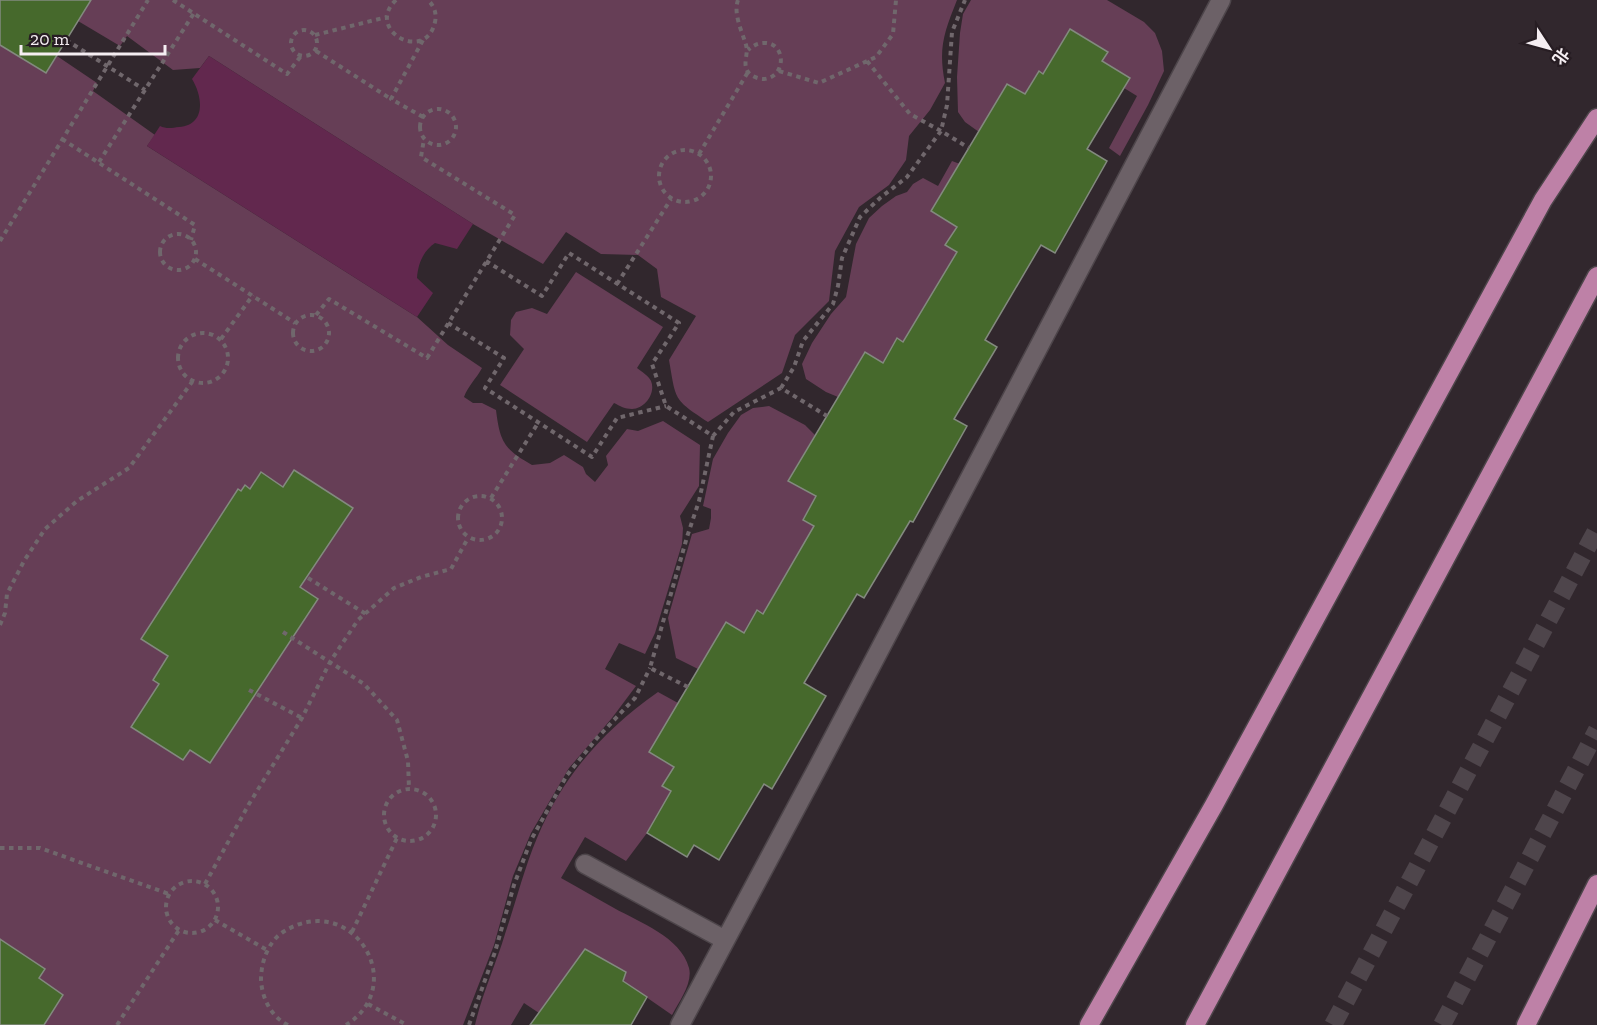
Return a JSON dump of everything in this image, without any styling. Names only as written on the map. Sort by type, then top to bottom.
[{"type":"main road","points":[[1089,1025],[1214,805],[1543,200],[1597,118]]},
{"type":"main road","points":[[1195,1025],[1597,276]]},
{"type":"main road","points":[[1526,1025],[1597,884]]},
{"type":"lane","points":[[680,1025],[1221,0]]},
{"type":"lane","points":[[585,864],[726,940]]},
{"type":"path","points":[[0,241],[148,0]]},
{"type":"path","points":[[173,0],[287,74],[301,56]]},
{"type":"path","points":[[396,0],[391,5],[387,17],[390,29],[399,38],[411,42],[423,39]]},
{"type":"path","points":[[391,99],[423,39],[433,30],[436,18],[434,6],[428,0]]},
{"type":"path","points":[[738,0],[735,7],[748,50]]},
{"type":"path","points":[[779,71],[819,83],[876,57],[893,34],[896,0]]},
{"type":"path","points":[[469,1025],[495,952],[514,885],[531,840],[567,775],[597,738],[635,698],[650,668],[699,501],[713,436],[734,412],[781,388],[794,367],[803,342],[832,304],[838,286],[842,258],[860,218],[880,198],[907,177],[941,130],[947,105],[952,32],[965,0]]},
{"type":"path","points":[[99,162],[194,13]]},
{"type":"path","points":[[315,34],[387,17]]},
{"type":"path","points":[[308,30],[315,34],[318,43],[316,51],[309,56],[301,56],[294,52],[291,44],[293,36],[299,31],[308,30]]},
{"type":"path","points":[[66,40],[145,90]]},
{"type":"path","points":[[768,42],[778,49],[782,60],[779,71],[770,78],[758,79],[748,72],[744,61],[748,50],[757,43],[768,42]]},
{"type":"path","points":[[316,51],[423,117]]},
{"type":"path","points":[[867,61],[910,114],[969,148]]},
{"type":"path","points":[[699,154],[748,72]]},
{"type":"path","points":[[443,109],[452,115],[456,126],[453,137],[444,144],[433,145],[424,138],[420,128],[423,117],[431,110],[443,109]]},
{"type":"path","points":[[316,315],[329,299],[427,358],[515,215],[421,157],[424,138]]},
{"type":"path","points":[[62,139],[195,225],[191,240]]},
{"type":"path","points":[[686,150],[699,154],[709,164],[712,177],[708,190],[698,200],[684,203],[671,199],[662,189],[658,176],[663,163],[673,153],[686,150]]},
{"type":"path","points":[[617,284],[671,199]]},
{"type":"path","points":[[181,234],[191,240],[196,250],[195,259],[185,269],[173,270],[164,264],[159,254],[162,242],[170,235],[181,234]]},
{"type":"path","points":[[486,261],[542,296],[569,253],[679,323],[652,364],[666,406],[713,436]]},
{"type":"path","points":[[195,259],[295,323]]},
{"type":"path","points":[[221,339],[253,295]]},
{"type":"path","points":[[305,315],[316,315],[326,321],[330,332],[327,343],[317,351],[306,351],[297,345],[292,334],[295,323],[305,315]]},
{"type":"path","points":[[448,323],[504,358],[485,388],[592,457],[617,418],[666,406]]},
{"type":"path","points":[[204,332],[221,339],[226,346],[229,359],[225,372],[215,381],[202,384],[192,382],[180,370],[177,357],[182,344],[191,335],[204,332]]},
{"type":"path","points":[[0,625],[5,613],[7,594],[24,561],[45,529],[77,501],[129,468],[192,382]]},
{"type":"path","points":[[781,388],[827,416]]},
{"type":"path","points":[[491,498],[538,423]]},
{"type":"path","points":[[480,495],[491,498],[499,506],[503,518],[499,530],[491,538],[479,541],[468,538],[460,530],[457,519],[460,506],[468,498],[480,495]]},
{"type":"path","points":[[205,884],[249,804],[302,718],[330,662],[358,620],[394,588],[451,569],[468,538]]},
{"type":"path","points":[[308,578],[366,614]]},
{"type":"path","points":[[283,632],[364,684],[397,720],[408,761],[409,789]]},
{"type":"path","points":[[650,668],[688,687]]},
{"type":"path","points":[[249,690],[302,718]]},
{"type":"path","points":[[409,789],[422,792],[432,801],[436,815],[432,827],[423,837],[410,841],[397,838],[387,828],[384,816],[386,802],[396,793],[409,789]]},
{"type":"path","points":[[352,932],[397,838]]},
{"type":"path","points":[[0,848],[40,848],[169,894]]},
{"type":"path","points":[[192,881],[205,884],[215,894],[218,907],[214,920],[205,930],[192,933],[179,930],[169,920],[165,907],[169,894],[179,884],[192,881]]},
{"type":"path","points":[[214,920],[267,951]]},
{"type":"path","points":[[288,1025],[269,1008],[262,989],[261,969],[267,951],[279,934],[296,924],[315,920],[335,922],[352,932],[366,946],[373,965],[374,984],[368,1004],[355,1019],[346,1025]]},
{"type":"path","points":[[117,1025],[179,930]]},
{"type":"path","points":[[368,1004],[407,1025]]},
{"type":"shaded area","points":[[77,0],[957,0],[942,50],[945,83],[930,110],[909,136],[906,160],[889,185],[859,207],[835,251],[829,301],[795,335],[782,373],[708,422],[682,403],[678,397],[669,360],[696,316],[661,297],[657,269],[638,255],[601,254],[566,232],[543,264],[473,224],[209,56],[200,68],[173,70],[127,36],[120,46],[78,21],[87,7]]},
{"type":"shaded area","points":[[971,0],[1107,0],[1144,22],[1155,33],[1162,51],[1164,71],[1120,156],[1109,148],[1137,96],[1124,88],[1130,78],[1102,61],[1107,51],[1070,29],[1043,74],[1039,71],[1025,94],[1007,84],[979,132],[965,122],[958,112],[957,77],[963,14]]},
{"type":"shaded area","points":[[0,45],[46,73],[57,56],[97,83],[93,91],[155,135],[147,146],[417,317],[448,345],[482,368],[464,397],[473,403],[482,403],[496,410],[499,430],[505,443],[515,454],[532,465],[550,463],[564,455],[583,467],[586,474],[595,482],[608,465],[606,456],[627,429],[638,431],[663,421],[700,445],[699,486],[680,516],[683,528],[682,544],[655,633],[645,654],[619,643],[605,669],[636,686],[569,768],[531,833],[513,876],[494,945],[463,1025],[34,1025],[45,1022],[63,995],[39,978],[45,969],[5,942],[0,950]]},
{"type":"shaded area","points":[[209,56],[473,224],[457,249],[435,243],[424,254],[417,278],[433,293],[417,317],[147,146],[160,126],[169,128],[188,125],[198,116],[200,102],[192,79]]},
{"type":"shaded area","points":[[952,161],[960,164],[957,227],[946,245],[957,252],[903,342],[897,339],[883,363],[864,353],[838,397],[826,392],[806,379],[802,364],[812,343],[831,314],[846,297],[856,244],[869,218],[882,206],[896,196],[907,192],[913,184],[923,178],[938,186]]},
{"type":"shaded area","points":[[576,272],[663,327],[637,368],[651,381],[652,390],[648,400],[632,409],[614,403],[587,442],[500,385],[524,349],[510,335],[511,320],[516,312],[532,308],[547,314]]},
{"type":"shaded area","points":[[769,406],[805,425],[815,435],[788,480],[816,496],[803,519],[814,526],[763,614],[757,611],[744,633],[726,622],[698,669],[676,658],[668,618],[692,534],[709,529],[711,509],[703,506],[713,459],[741,415],[753,408]]},
{"type":"shaded area","points":[[658,692],[678,703],[674,767],[662,786],[671,791],[647,833],[626,861],[585,837],[561,878],[668,939],[685,957],[689,968],[689,980],[682,998],[672,1015],[623,981],[626,972],[585,950],[542,1015],[524,1003],[511,1025],[475,1025],[528,862],[547,815],[572,774],[603,738]]},
{"type":"building","points":[[0,0],[91,0],[46,73],[0,45]]},
{"type":"building","points":[[1070,29],[1108,52],[1102,61],[1130,78],[1087,149],[1107,161],[1055,253],[1041,245],[985,340],[997,347],[954,419],[967,426],[913,522],[910,521],[864,598],[857,594],[804,683],[826,696],[772,789],[764,784],[719,860],[694,845],[687,857],[647,833],[671,791],[662,786],[674,767],[649,752],[726,622],[744,633],[757,610],[763,614],[814,526],[803,520],[816,496],[788,481],[865,352],[883,363],[897,338],[903,342],[957,252],[945,245],[957,227],[931,211],[1007,84],[1025,94],[1039,71],[1043,74]]},
{"type":"building","points":[[294,470],[353,508],[300,587],[318,599],[210,763],[190,750],[183,760],[131,727],[159,684],[153,680],[168,656],[141,639],[238,489],[241,491],[245,485],[250,489],[261,472],[283,487]]},
{"type":"building","points":[[0,939],[45,969],[39,978],[63,995],[44,1025],[0,1025]]},
{"type":"building","points":[[585,949],[626,972],[623,981],[647,997],[631,1025],[530,1025]]},
{"type":"tunnel","points":[[1333,1025],[1597,529]]},
{"type":"tunnel","points":[[1442,1025],[1597,730]]}]
